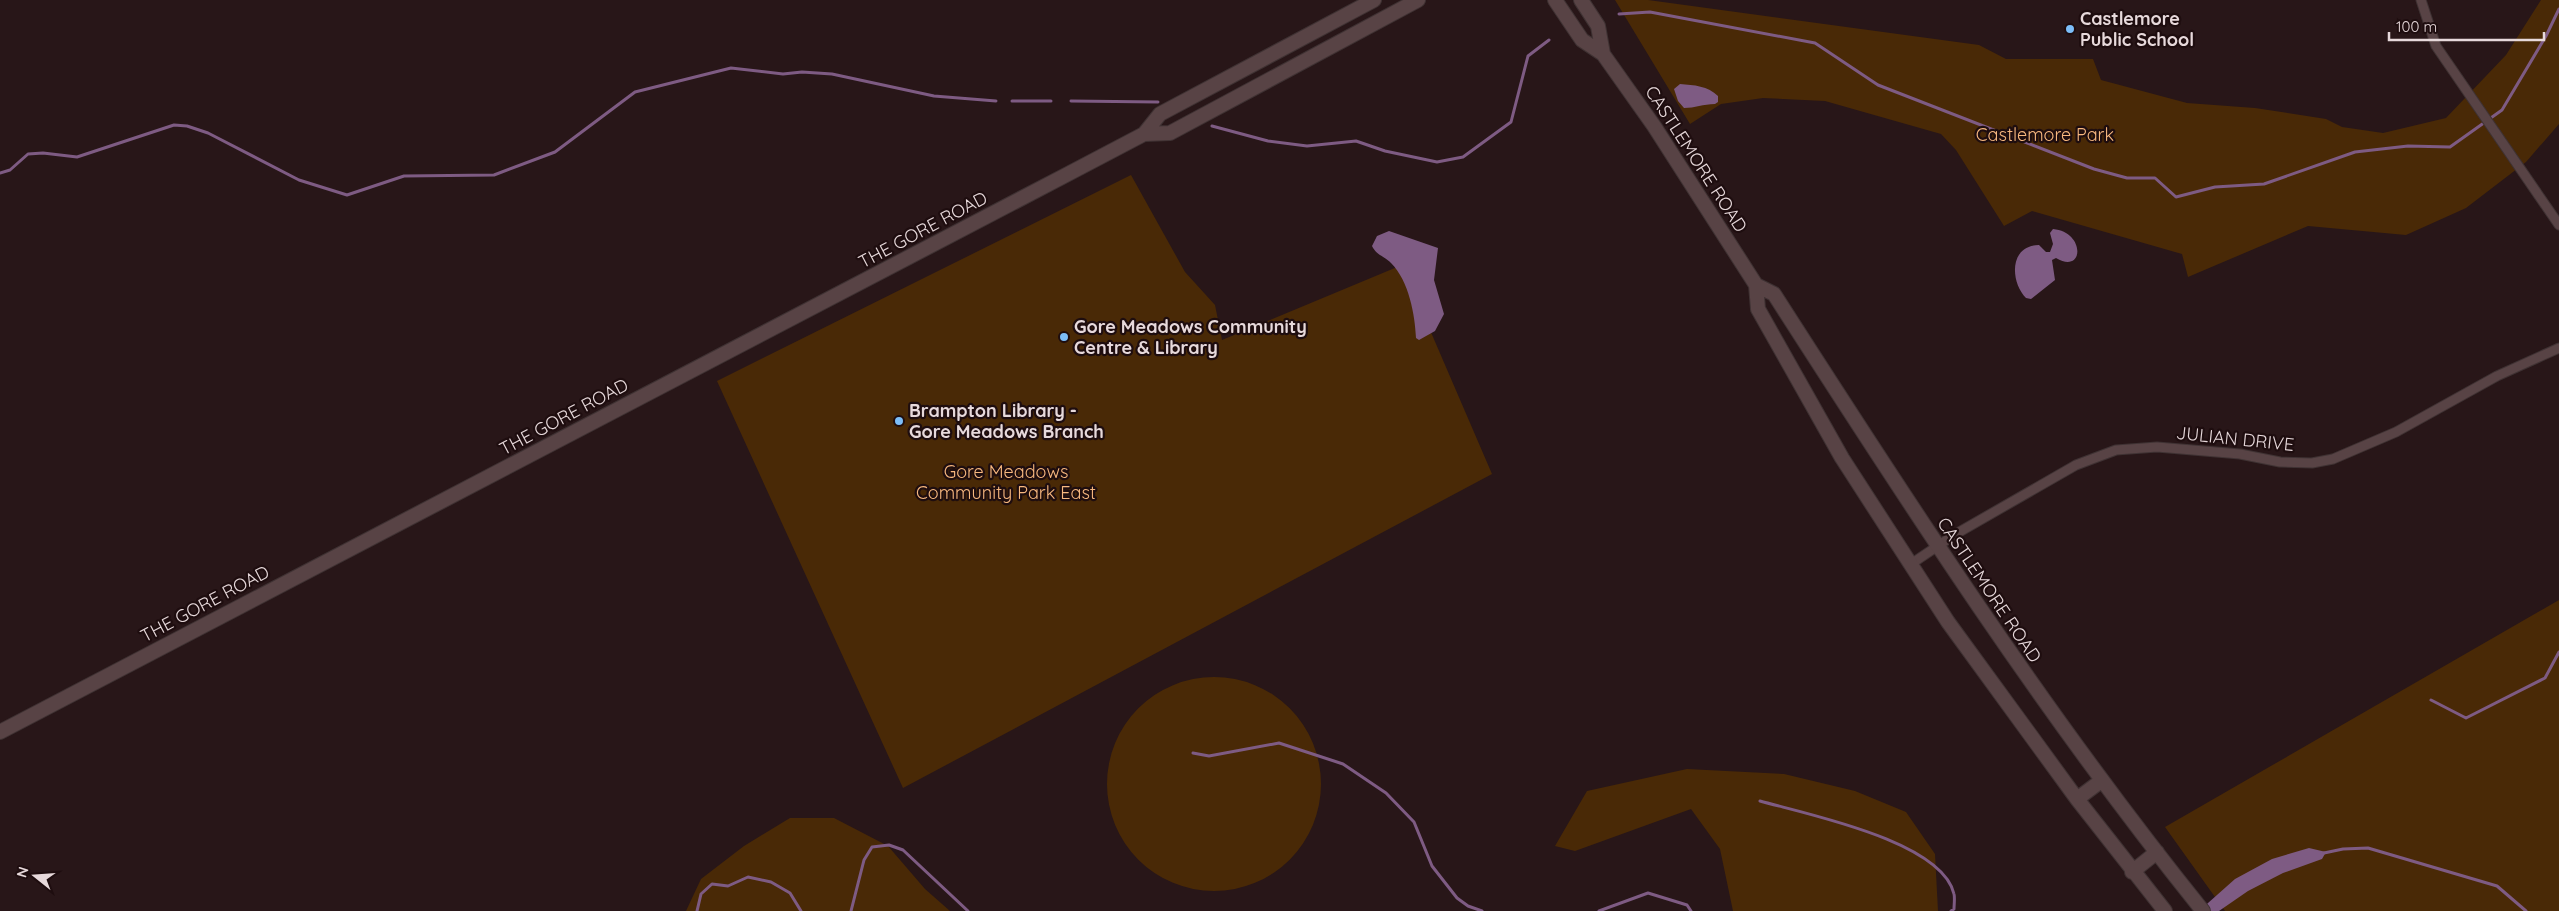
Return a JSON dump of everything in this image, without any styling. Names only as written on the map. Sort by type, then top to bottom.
[{"type":"main road","name":"THE GORE ROAD","points":[[0,732],[1144,134],[1160,114],[1374,0]]},
{"type":"main road","name":"THE GORE ROAD","points":[[1144,134],[1170,133],[1418,0]]},
{"type":"main road","name":"CASTLEMORE ROAD","points":[[1555,0],[1582,40],[1603,54],[1673,154],[1756,285],[1758,309],[1842,458],[1948,622],[2077,799],[2132,872],[2163,909]]},
{"type":"main road","name":"CASTLEMORE ROAD","points":[[1581,0],[1598,26],[1603,54]]},
{"type":"main road","points":[[1226,79],[1236,97]]},
{"type":"main road","name":"CASTLEMORE ROAD","points":[[1756,285],[1774,294],[1937,547],[2101,781],[2203,911]]},
{"type":"main road","points":[[2077,799],[2101,781]]},
{"type":"main road","points":[[2132,872],[2157,852]]},
{"type":"street","points":[[2421,0],[2436,46],[2559,225]]},
{"type":"street","name":"JULIAN DRIVE","points":[[1911,564],[1954,535],[2076,465],[2116,450],[2156,447],[2240,454],[2280,462],[2312,463],[2333,459],[2396,432],[2497,376],[2559,348]]},
{"type":"green space","name":"Castlemore Park","points":[[1615,0],[1648,0],[1979,45],[2006,59],[2093,59],[2101,80],[2187,103],[2255,108],[2326,119],[2342,127],[2383,133],[2446,118],[2506,55],[2541,0],[2559,0],[2559,124],[2526,162],[2466,208],[2406,235],[2308,226],[2188,277],[2182,254],[2032,211],[2004,226],[1956,150],[1941,134],[1825,101],[1763,98],[1721,104],[1690,124]]},
{"type":"green space","name":"Gore Meadows Community Park East","points":[[1131,175],[1185,272],[1215,305],[1222,340],[1402,265],[1492,474],[903,788],[717,381]]},
{"type":"green space","points":[[2559,600],[2559,911],[2225,911],[2165,827]]},
{"type":"green space","points":[[1214,677],[1245,682],[1264,690],[1282,702],[1296,716],[1308,734],[1316,753],[1321,784],[1316,815],[1308,834],[1296,852],[1282,866],[1264,878],[1245,886],[1214,891],[1183,886],[1164,878],[1146,866],[1132,852],[1120,834],[1112,815],[1107,784],[1112,753],[1120,734],[1132,716],[1146,702],[1164,690],[1183,682]]},
{"type":"green space","points":[[1687,769],[1784,774],[1855,791],[1906,812],[1935,854],[1938,911],[1733,911],[1720,849],[1691,809],[1575,851],[1555,846],[1587,791]]},
{"type":"green space","points":[[790,818],[834,818],[888,846],[925,889],[950,911],[686,911],[701,879],[744,846]]},
{"type":"shaded area","points":[[1680,84],[1710,90],[1718,96],[1718,102],[1684,108],[1678,101],[1674,89]]},
{"type":"shaded area","points":[[2053,229],[2064,232],[2071,237],[2076,244],[2076,257],[2072,261],[2065,262],[2056,258],[2052,260],[2055,280],[2031,299],[2026,298],[2017,283],[2015,266],[2017,258],[2022,251],[2039,245],[2046,252],[2050,252],[2053,244],[2050,233]]},
{"type":"shaded area","points":[[1389,231],[1438,248],[1434,280],[1444,314],[1435,331],[1419,340],[1416,338],[1410,299],[1402,279],[1391,263],[1376,252],[1372,246],[1377,236]]},
{"type":"shaded area","points":[[2309,848],[2326,852],[2322,859],[2283,873],[2248,891],[2219,911],[2199,911],[2235,879],[2272,859]]},
{"type":"waterway","points":[[1619,14],[1650,12],[1815,43],[1878,85],[2094,169],[2127,178],[2155,178],[2176,197],[2215,187],[2264,184],[2355,152],[2408,146],[2450,147],[2502,110],[2546,36],[2559,9]]},
{"type":"waterway","points":[[1212,126],[1268,141],[1307,146],[1356,141],[1385,151],[1437,162],[1463,157],[1511,122],[1528,56],[1549,40]]},
{"type":"waterway","points":[[0,173],[10,170],[28,154],[43,153],[77,157],[174,125],[187,126],[208,133],[299,180],[347,195],[404,176],[494,175],[555,152],[635,92],[731,68],[783,74],[802,72],[832,74],[934,96],[996,101]]},
{"type":"waterway","points":[[1012,101],[1051,101]]},
{"type":"waterway","points":[[1071,101],[1158,102]]},
{"type":"waterway","points":[[2431,700],[2466,718],[2545,678],[2559,652]]},
{"type":"waterway","points":[[1193,753],[1209,756],[1279,743],[1343,764],[1386,793],[1414,822],[1432,866],[1457,898],[1468,906],[1482,911]]},
{"type":"waterway","points":[[1760,801],[1870,832],[1925,859],[1944,875],[1954,894],[1954,909],[1951,911]]},
{"type":"waterway","points":[[851,911],[864,860],[872,847],[889,845],[903,850],[968,911]]},
{"type":"waterway","points":[[2324,853],[2343,849],[2368,848],[2497,886],[2526,911]]},
{"type":"waterway","points":[[697,911],[701,894],[712,884],[728,886],[748,877],[771,882],[790,893],[801,911]]},
{"type":"waterway","points":[[1599,911],[1648,893],[1687,905],[1691,911]]},
{"type":"place","name":"Castlemore Public School","points":[[2070,29]]},
{"type":"place","name":"Gore Meadows Community Centre & Library","points":[[1064,337]]},
{"type":"place","name":"Brampton Library - Gore Meadows Branch","points":[[899,421]]}]
